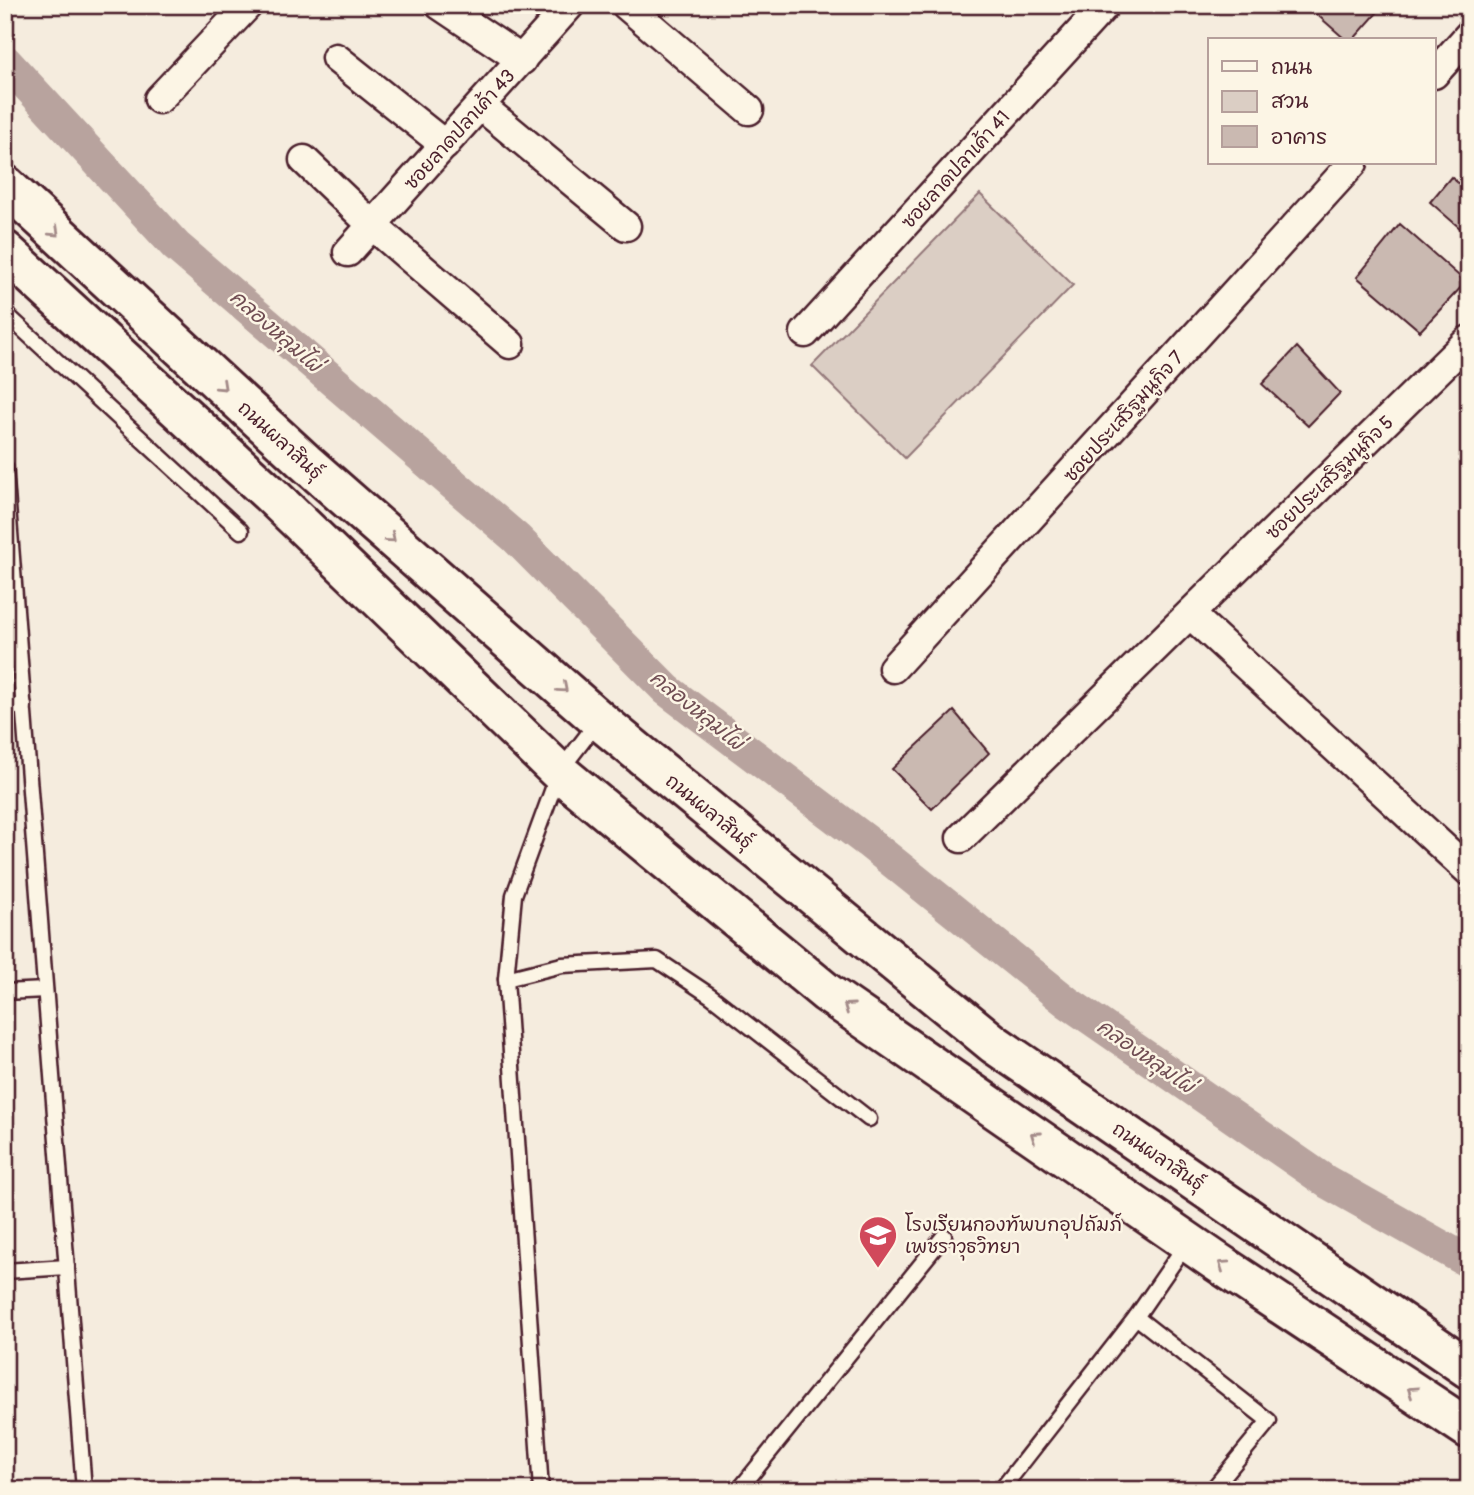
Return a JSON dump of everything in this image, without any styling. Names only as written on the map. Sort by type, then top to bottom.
[{"type":"main road","name":"ถนนผลาสินธุ์","points":[[5,185],[304,462],[599,720],[994,1044],[1469,1369]]},
{"type":"main road","points":[[5,251],[270,493],[559,772],[827,993],[1188,1241],[1469,1429]]},
{"type":"street","points":[[159,99],[248,5]]},
{"type":"street","points":[[440,5],[522,60]]},
{"type":"street","name":"ซอยลาดปลาเค้า 43","points":[[348,252],[570,5]]},
{"type":"street","points":[[626,5],[749,110]]},
{"type":"street","name":"ซอยลาดปลาเค้า 41","points":[[805,333],[1105,5]]},
{"type":"street","points":[[1436,72],[1469,35]]},
{"type":"street","points":[[336,58],[445,145]]},
{"type":"street","points":[[481,106],[626,226]]},
{"type":"street","points":[[304,160],[372,225],[510,344]]},
{"type":"street","name":"ซอยประเสริฐมนูกิจ 7","points":[[893,668],[1352,164]]},
{"type":"street","name":"ซอยประเสริฐมนูกิจ 5","points":[[961,838],[1469,340]]},
{"type":"street","points":[[1190,614],[1469,871]]},
{"type":"lane","points":[[5,313],[241,531]]},
{"type":"lane","points":[[5,467],[85,1490]]},
{"type":"lane","points":[[5,708],[24,706]]},
{"type":"lane","points":[[541,1490],[506,979],[514,895],[559,772],[599,720]]},
{"type":"lane","points":[[506,979],[562,965],[657,960],[711,996],[869,1119]]},
{"type":"lane","points":[[5,992],[46,990]]},
{"type":"lane","points":[[739,1490],[944,1236]]},
{"type":"lane","points":[[1001,1490],[1136,1317],[1188,1241]]},
{"type":"lane","points":[[5,1270],[67,1267]]},
{"type":"lane","points":[[1136,1317],[1269,1421],[1212,1490]]},
{"type":"green space","points":[[980,194],[1073,285],[905,458],[812,366]]},
{"type":"building","points":[[1306,5],[1384,5],[1355,38],[1344,38]]},
{"type":"building","points":[[1451,177],[1469,192],[1469,236],[1430,202]]},
{"type":"building","points":[[1400,224],[1466,282],[1420,331],[1357,277]]},
{"type":"building","points":[[1297,347],[1340,393],[1308,426],[1262,384]]},
{"type":"building","points":[[954,711],[989,753],[932,809],[892,769]]},
{"type":"waterway","name":"คลองหลุมไผ่","points":[[5,61],[176,246],[516,538],[667,690],[868,842],[1067,1002],[1327,1182],[1469,1262]]},
{"type":"place","name":"โรงเรียนกองทัพบกอุปถัมภ์ เพชราวุธวิทยา","points":[[878,1269]]}]
